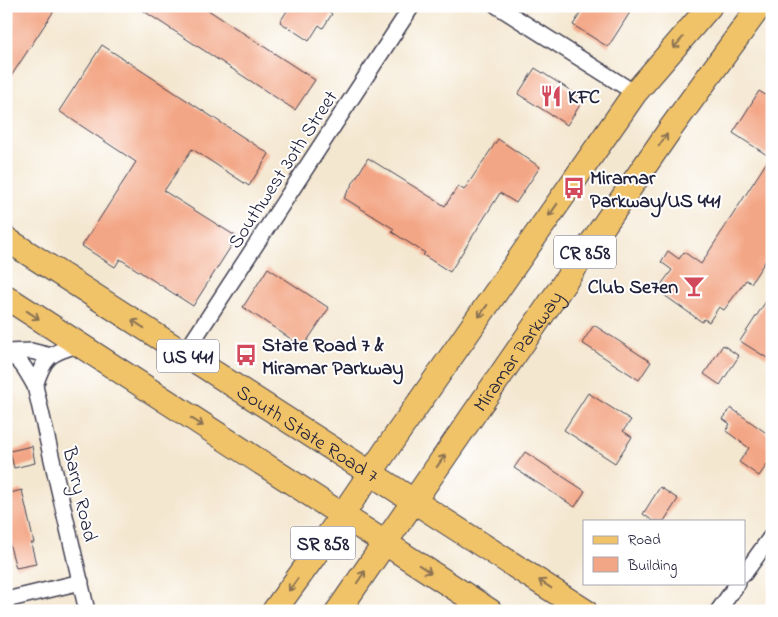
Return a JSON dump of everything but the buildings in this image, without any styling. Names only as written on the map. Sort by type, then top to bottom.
[{"type":"main road","name":"CR 858","points":[[371,473],[635,93],[710,6]]},
{"type":"main road","name":"Miramar Parkway","points":[[414,501],[677,119],[760,6]]},
{"type":"main road","name":"South State Road 7","points":[[6,238],[586,611]]},
{"type":"main road","name":"US 441","points":[[6,297],[490,611]]},
{"type":"main road","name":"SR 858","points":[[274,611],[371,473]]},
{"type":"main road","name":"SR 858","points":[[338,611],[414,501]]},
{"type":"street","name":"Southwest 30th Street","points":[[185,354],[412,6]]},
{"type":"street","points":[[497,6],[635,93]]},
{"type":"street","points":[[35,386],[40,369],[51,356],[61,350],[78,345]]},
{"type":"street","points":[[6,352],[31,351],[51,356]]},
{"type":"street","name":"Barry Road","points":[[6,352],[22,363],[35,386],[88,611]]},
{"type":"street","points":[[746,571],[772,535]]},
{"type":"street","points":[[6,600],[81,582]]},
{"type":"street","points":[[718,611],[737,584]]},
{"type":"place","name":"KFC","points":[[551,96]]},
{"type":"place","name":"Miramar Parkway/US 441","points":[[574,188]]},
{"type":"place","name":"Club Se7en","points":[[694,286]]},
{"type":"place","name":"State Road 7 & Miramar Parkway","points":[[246,355]]}]
